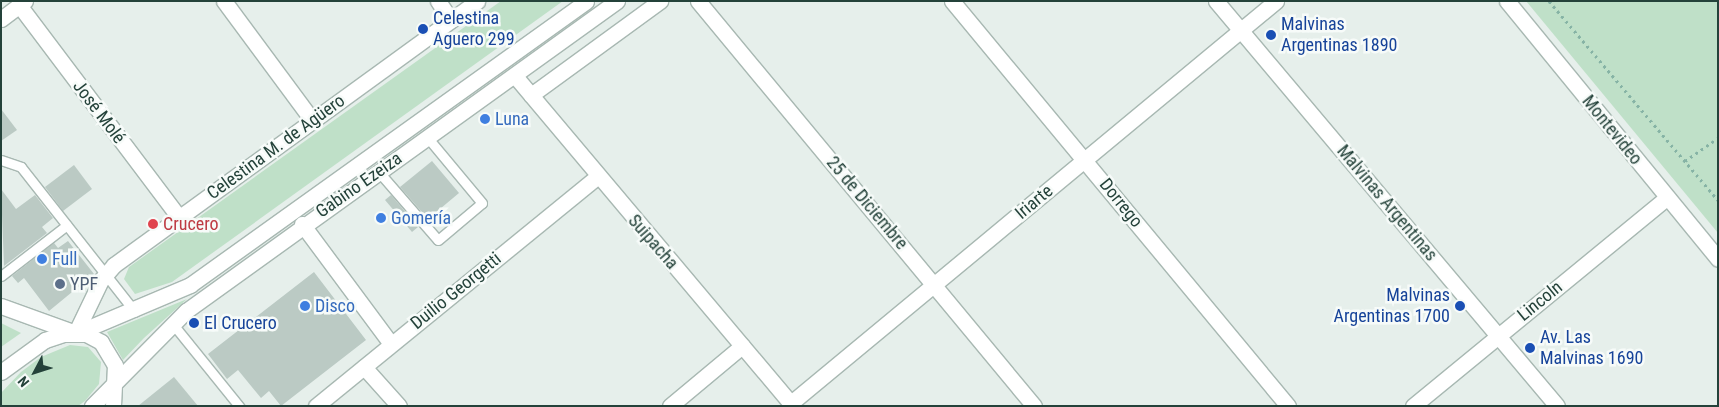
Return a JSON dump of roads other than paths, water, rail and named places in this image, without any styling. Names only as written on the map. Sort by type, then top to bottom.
[{"type":"street","points":[[224,1],[312,120]]},
{"type":"street","points":[[438,1],[451,20]]},
{"type":"street","name":"Celestina M. de Agüero","points":[[76,332],[104,275],[312,120],[477,1]]},
{"type":"street","name":"Gabino Ezeiza","points":[[1,372],[45,340],[76,332],[135,312],[190,285],[586,1]]},
{"type":"street","name":"Gabino Ezeiza","points":[[92,406],[172,324],[302,224],[515,76],[617,1]]},
{"type":"street","points":[[531,95],[660,1]]},
{"type":"street","name":"25 de Diciembre","points":[[698,1],[1034,406]]},
{"type":"street","name":"Dorrego","points":[[952,1],[1086,159],[1288,406]]},
{"type":"street","name":"Malvinas Argentinas","points":[[1216,1],[1499,335],[1556,406]]},
{"type":"street","name":"Iriarte","points":[[792,404],[1276,1]]},
{"type":"street","name":"Montevideo","points":[[1507,1],[1718,259]]},
{"type":"street","points":[[1,19],[22,3]]},
{"type":"street","name":"José Molé","points":[[22,3],[180,219]]},
{"type":"street","name":"Suipacha","points":[[515,76],[597,177],[792,404]]},
{"type":"street","name":"Duilio Georgetti","points":[[316,406],[597,177]]},
{"type":"street","name":"Lincoln","points":[[1414,406],[1667,196]]},
{"type":"street","points":[[302,224],[391,344]]},
{"type":"street","points":[[1,306],[97,338],[109,353],[115,365],[113,406]]},
{"type":"street","points":[[670,406],[742,346]]},
{"type":"street","points":[[364,367],[399,406]]},
{"type":"lane","points":[[378,171],[438,240],[482,203],[427,137]]},
{"type":"lane","points":[[1,160],[21,167],[104,275],[135,312]]},
{"type":"lane","points":[[1,276],[66,225]]},
{"type":"lane","points":[[172,324],[239,406]]},
{"type":"place","name":"Celestina Aguero 299","points":[[423,29]]},
{"type":"place","name":"Malvinas Argentinas 1890","points":[[1271,35]]},
{"type":"place","name":"Luna","points":[[485,119]]},
{"type":"place","name":"Gomería","points":[[381,218]]},
{"type":"place","name":"Crucero","points":[[153,224]]},
{"type":"place","name":"Full","points":[[42,259]]},
{"type":"place","name":"YPF","points":[[60,284]]},
{"type":"place","name":"Disco","points":[[305,306]]},
{"type":"place","name":"Malvinas Argentinas 1700","points":[[1460,306]]},
{"type":"place","name":"El Crucero","points":[[194,323]]},
{"type":"place","name":"Av. Las Malvinas 1690","points":[[1530,348]]}]
